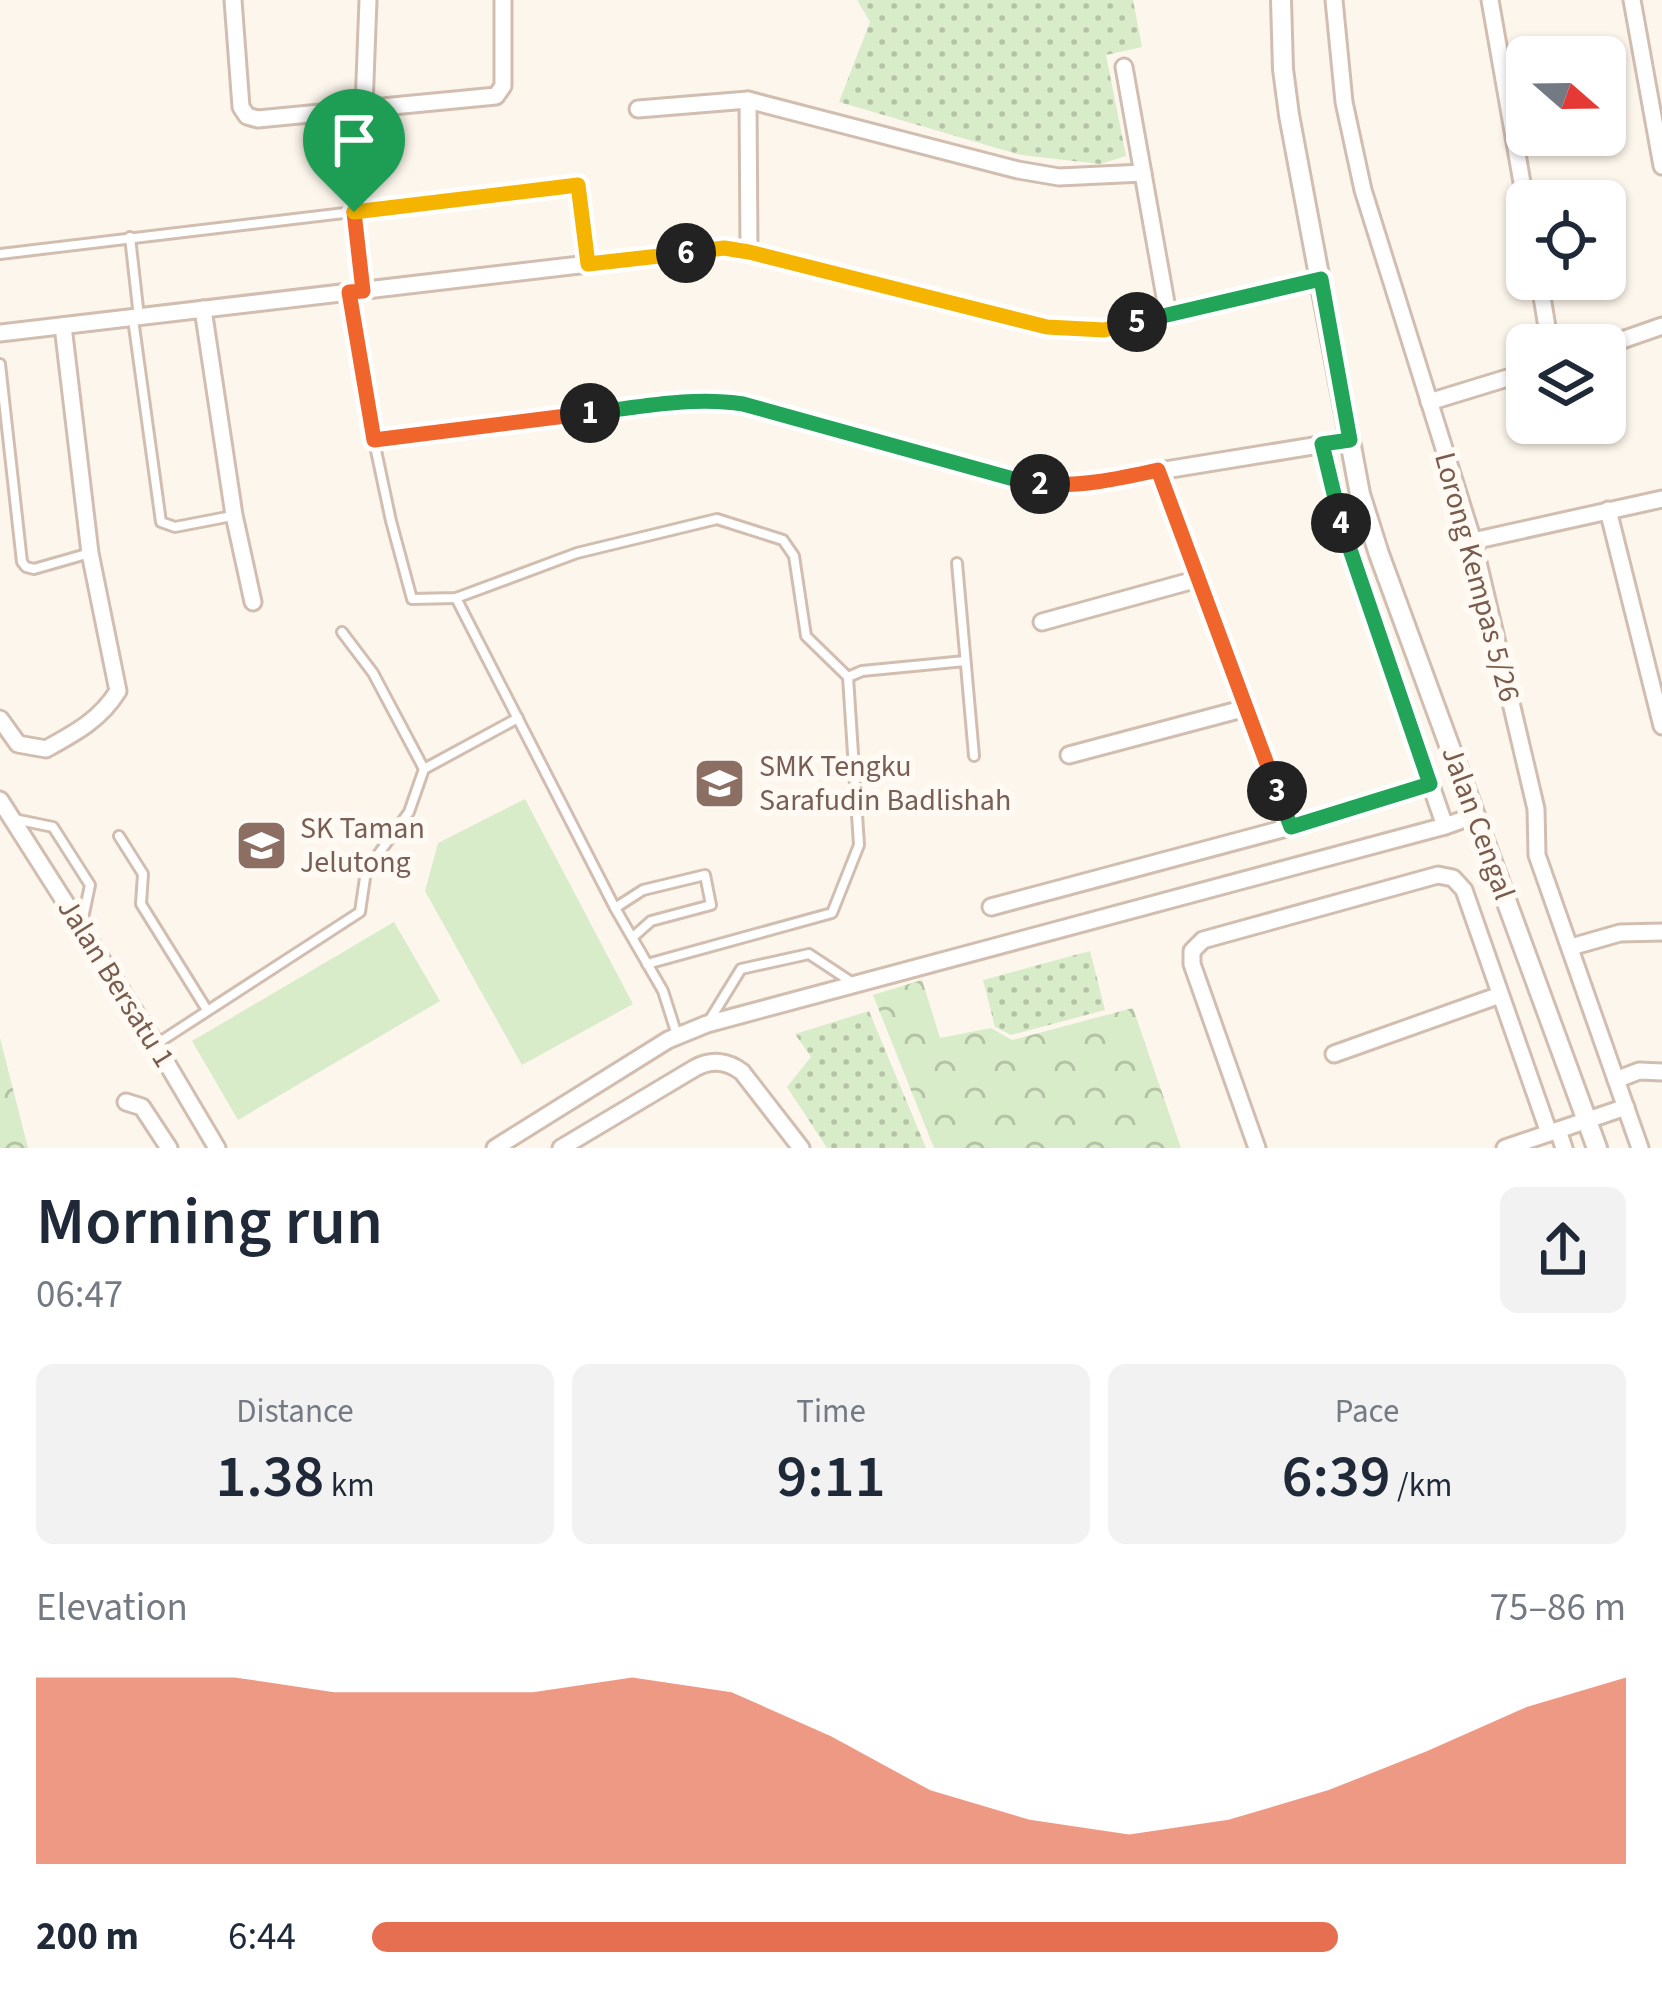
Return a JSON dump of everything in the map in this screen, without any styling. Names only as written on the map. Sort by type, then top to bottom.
[{"type":"street","points":[[233,0],[241,106],[247,116],[258,118],[496,96],[503,86],[503,0]]},
{"type":"street","points":[[364,107],[368,0]]},
{"type":"street","name":"Jalan Cengal","points":[[1281,0],[1289,115],[1360,494],[1597,1148]]},
{"type":"street","name":"Lorong Kempas 5/26","points":[[1334,0],[1344,102],[1363,190],[1473,541],[1536,808],[1538,855],[1640,1148]]},
{"type":"street","points":[[1490,0],[1522,180]]},
{"type":"street","points":[[1632,0],[1662,166]]},
{"type":"street","points":[[1124,67],[1168,314]]},
{"type":"street","points":[[638,109],[748,100],[1018,170],[1059,177],[1143,173]]},
{"type":"street","points":[[748,100],[749,252]]},
{"type":"street","points":[[0,333],[724,248],[1047,327],[1104,330],[1321,279]]},
{"type":"street","points":[[356,291],[374,440],[720,401],[1028,483],[1067,486],[1350,440]]},
{"type":"street","points":[[202,309],[234,515],[253,602]]},
{"type":"street","points":[[0,719],[18,744],[46,749],[89,724],[107,709],[118,691],[90,553],[63,326]]},
{"type":"street","points":[[1626,339],[1662,326]]},
{"type":"street","points":[[1429,402],[1506,378]]},
{"type":"street","points":[[1322,444],[1349,549],[1445,826]]},
{"type":"street","points":[[1158,470],[1291,827]]},
{"type":"street","points":[[1473,541],[1662,499]]},
{"type":"street","points":[[1608,510],[1662,726]]},
{"type":"street","points":[[1042,622],[1198,579]]},
{"type":"street","points":[[1640,639],[1662,640]]},
{"type":"street","points":[[1069,755],[1246,708]]},
{"type":"street","points":[[991,907],[1291,827],[1430,784]]},
{"type":"street","name":"Jalan Bersatu 1","points":[[0,800],[217,1148]]},
{"type":"street","points":[[495,1148],[677,1037],[707,1024],[1102,920],[1476,814]]},
{"type":"street","points":[[1257,1148],[1192,964],[1192,951],[1203,940],[1438,875],[1453,878],[1464,890],[1500,995],[1564,1148]]},
{"type":"street","points":[[1570,947],[1620,933],[1662,932]]},
{"type":"street","points":[[1334,1054],[1500,995]]},
{"type":"street","points":[[561,1148],[701,1064],[722,1063],[742,1072],[801,1148]]},
{"type":"street","points":[[1616,1079],[1639,1071],[1662,1072]]},
{"type":"street","points":[[126,1102],[142,1108],[169,1148]]},
{"type":"street","points":[[1505,1148],[1626,1107]]},
{"type":"lane","points":[[0,254],[578,185],[588,264]]},
{"type":"lane","points":[[354,212],[356,291]]},
{"type":"lane","points":[[130,237],[161,522],[175,527],[234,515]]},
{"type":"lane","points":[[0,364],[22,562],[34,568],[90,553]]},
{"type":"lane","points":[[374,440],[412,599],[456,598],[578,553],[717,519],[783,540],[794,556],[806,636],[848,677],[860,845],[832,913],[647,964]]},
{"type":"lane","points":[[957,563],[974,756]]},
{"type":"lane","points":[[456,598],[615,908],[663,991],[677,1037]]},
{"type":"lane","points":[[341,632],[373,673],[424,769]]},
{"type":"lane","points":[[848,677],[862,671],[965,661]]},
{"type":"lane","points":[[156,1045],[360,913],[366,871],[409,812],[424,769],[518,718]]},
{"type":"lane","points":[[13,818],[52,827],[90,885],[81,927]]},
{"type":"lane","points":[[119,836],[142,874],[141,904],[207,1010]]},
{"type":"lane","points":[[615,908],[643,890],[705,875],[711,905],[651,921],[632,938]]},
{"type":"lane","points":[[707,1024],[741,969],[809,954],[854,984]]},
{"type":"green space","points":[[857,0],[1133,0],[1142,47],[1106,55],[1126,156],[1100,164],[1021,155],[839,102],[870,22]]},
{"type":"green space","points":[[525,799],[633,1004],[522,1065],[425,891],[438,843]]},
{"type":"green space","points":[[394,922],[440,1001],[238,1120],[192,1041]]},
{"type":"green space","points":[[1090,951],[1105,1010],[1011,1035],[995,1027],[983,980]]},
{"type":"green space","points":[[922,980],[940,1038],[991,1028],[1012,1040],[1133,1008],[1181,1148],[934,1148],[873,995]]},
{"type":"green space","points":[[869,1011],[926,1148],[827,1148],[787,1087],[811,1057],[795,1034]]},
{"type":"green space","points":[[0,1038],[28,1148],[0,1148]]},
{"type":"place","name":"SMK Tengku Sarafudin Badlishah","points":[[720,783]]},
{"type":"place","name":"SK Taman Jelutong","points":[[261,845]]},
{"type":"route","points":[[578,185],[588,264],[724,248],[1047,327],[1104,330],[1321,279],[1350,440],[1322,444],[1332,492],[1430,784],[1291,827],[1158,470],[1067,486],[1028,483],[720,401],[374,440],[349,292],[363,291],[354,212],[578,185]]}]
